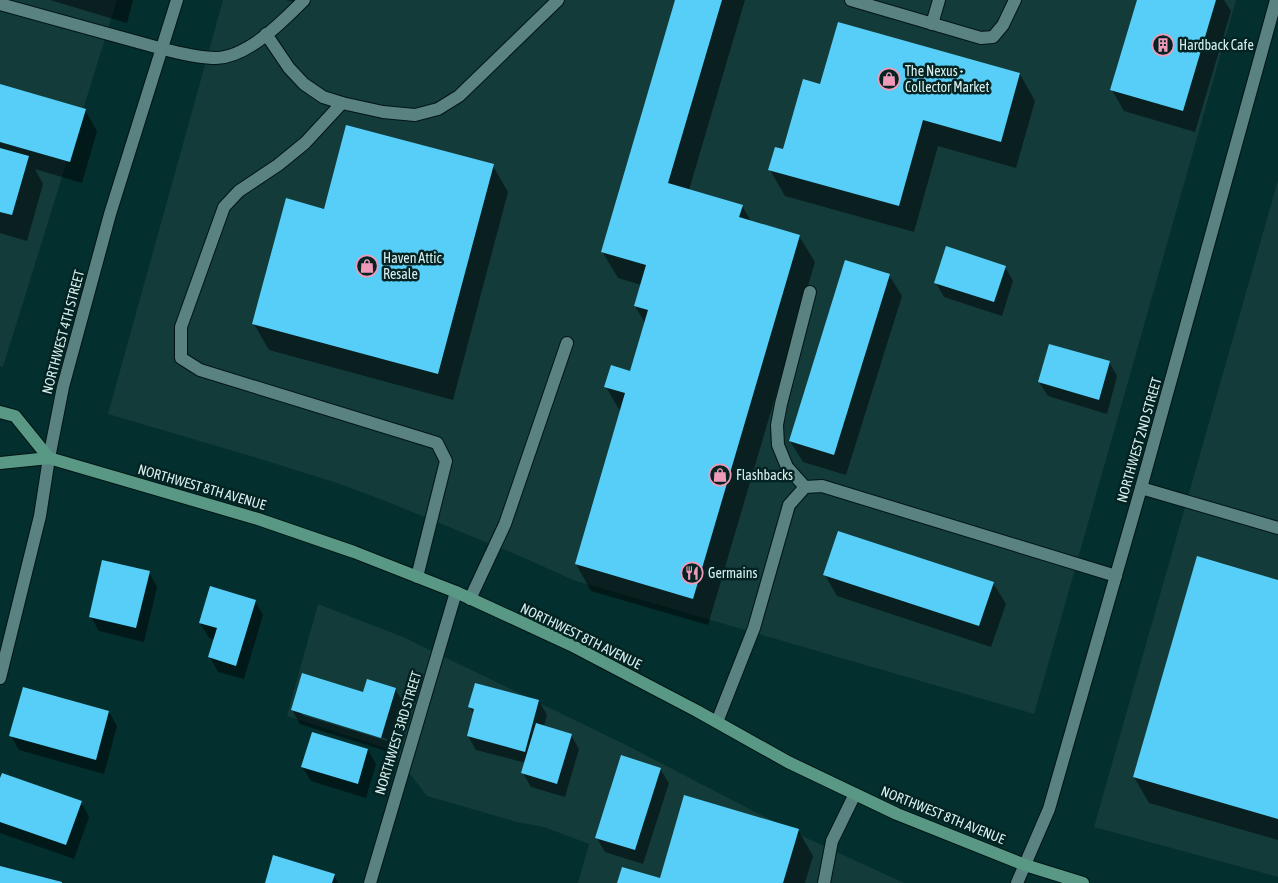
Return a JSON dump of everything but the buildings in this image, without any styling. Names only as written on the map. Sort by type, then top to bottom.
[{"type":"main road","points":[[0,412],[14,416],[49,458]]},
{"type":"main road","name":"NORTHWEST 8TH AVENUE","points":[[0,463],[49,458],[258,519],[354,552],[456,592],[571,645],[717,722],[788,762],[897,814],[1025,865],[1082,883]]},
{"type":"street","name":"NORTHWEST 4TH STREET","points":[[0,678],[3,652],[40,516],[63,387],[110,214],[177,0]]},
{"type":"street","points":[[0,4],[162,49],[195,57],[217,58],[236,54],[255,42],[283,21],[304,0]]},
{"type":"street","points":[[266,34],[289,68],[304,84],[323,97],[383,112],[415,115],[438,109],[459,96],[558,0]]},
{"type":"street","points":[[851,0],[981,38],[992,37],[1003,26],[1015,0]]},
{"type":"street","points":[[932,24],[939,0]]},
{"type":"street","name":"NORTHWEST 2ND STREET","points":[[1017,883],[1049,809],[1141,488],[1276,0]]},
{"type":"street","points":[[342,103],[305,143],[278,165],[238,191],[224,206],[181,328],[181,358],[200,370],[437,443],[446,461],[417,577]]},
{"type":"street","points":[[805,487],[787,466],[778,445],[777,425],[810,292]]},
{"type":"street","points":[[470,599],[505,524],[567,343]]},
{"type":"street","points":[[717,722],[754,628],[789,505],[805,487],[822,486],[1116,576]]},
{"type":"street","points":[[1141,488],[1278,528]]},
{"type":"street","name":"NORTHWEST 3RD STREET","points":[[370,883],[456,592]]},
{"type":"street","points":[[824,883],[832,841],[855,794]]},
{"type":"shaded area","points":[[0,0],[117,0],[3,367],[0,366]]},
{"type":"shaded area","points":[[223,0],[1236,0],[1034,714],[573,580],[522,557],[337,483],[108,414]]},
{"type":"shaded area","points":[[1278,180],[1278,877],[1094,827]]},
{"type":"shaded area","points":[[318,604],[403,637],[626,745],[800,835],[904,883],[578,883],[589,844],[544,827],[517,822],[427,796],[391,750],[287,716]]},
{"type":"place","name":"Hardback Cafe","points":[[1163,45]]},
{"type":"place","name":"The Nexus - Collector Market","points":[[889,79]]},
{"type":"place","name":"Haven Attic Resale","points":[[367,266]]},
{"type":"place","name":"Flashbacks","points":[[720,475]]},
{"type":"place","name":"Germains","points":[[692,573]]}]
